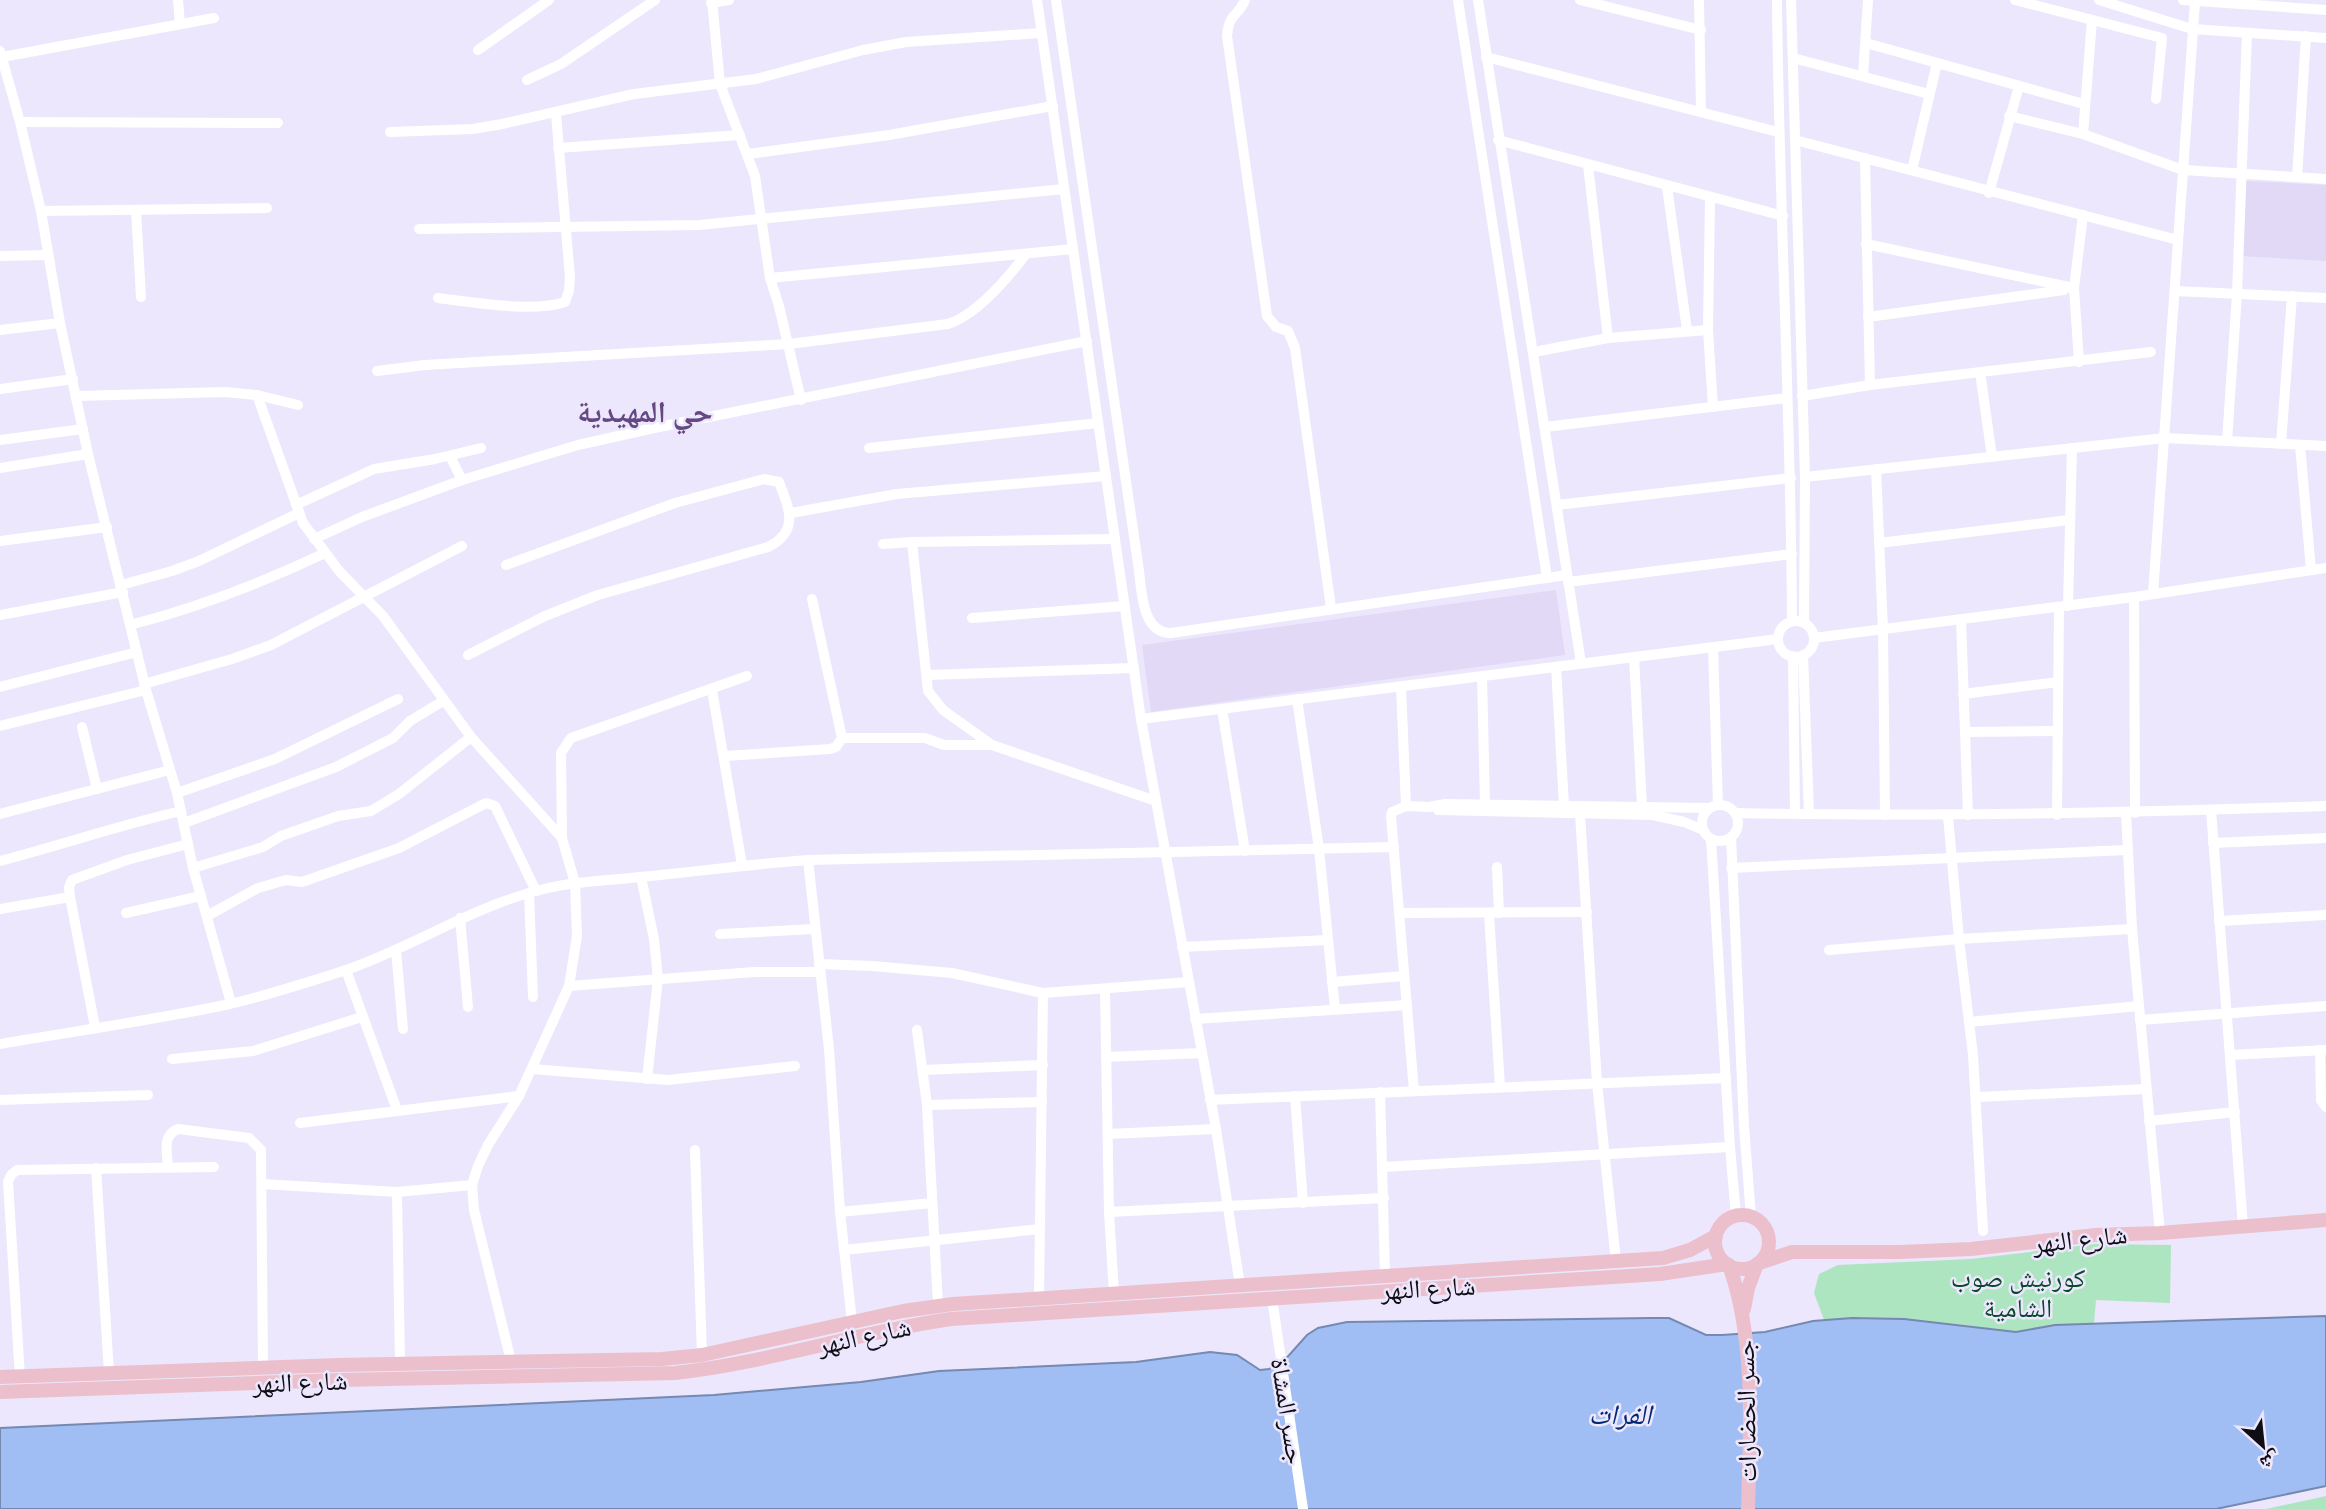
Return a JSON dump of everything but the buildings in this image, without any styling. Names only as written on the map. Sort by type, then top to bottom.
[{"type":"main road","points":[[1743,1313],[1728,1265],[1717,1250],[1716,1236],[1723,1223],[1744,1216],[1760,1222],[1792,1252]]},
{"type":"main road","name":"شارع النهر","points":[[1758,1264],[1792,1252],[1935,1251],[2012,1246],[2096,1235],[2160,1233],[2326,1220]]},
{"type":"main road","points":[[1743,1313],[1748,1288],[1768,1248],[1766,1230]]},
{"type":"main road","name":"شارع النهر","points":[[0,1392],[339,1373],[675,1373],[728,1366],[1039,1298],[1672,1256],[1716,1236]]},
{"type":"main road","points":[[1728,1265],[1743,1269],[1758,1264]]},
{"type":"main road","name":"شارع النهر","points":[[0,1377],[262,1367],[339,1373],[400,1364],[662,1359],[702,1355],[938,1305],[992,1309],[1272,1298],[1660,1274],[1728,1265]]},
{"type":"main road","points":[[1454,1270],[1454,1286]]},
{"type":"main road","name":"جسر الحضارات","points":[[1743,1313],[1749,1424],[1748,1509]]},
{"type":"street","points":[[178,0],[180,24]]},
{"type":"street","points":[[478,50],[549,0]]},
{"type":"street","points":[[527,80],[561,64],[656,0]]},
{"type":"street","points":[[729,0],[711,2],[720,84],[755,176],[770,278],[789,344],[801,400]]},
{"type":"street","points":[[1037,0],[1141,719],[1216,1129],[1240,1286]]},
{"type":"street","points":[[1056,0],[1138,564],[1148,618],[1152,626],[1164,633],[1547,578],[1792,554]]},
{"type":"street","points":[[1245,0],[1231,17],[1227,36],[1248,186],[1267,316],[1276,327],[1289,331],[1295,348],[1331,608]]},
{"type":"street","points":[[1458,0],[1547,578]]},
{"type":"street","points":[[1478,0],[1581,663]]},
{"type":"street","points":[[1580,0],[1701,30]]},
{"type":"street","points":[[1699,0],[1701,112]]},
{"type":"street","points":[[1777,0],[1778,132],[1783,216],[1792,554],[1798,622]]},
{"type":"street","points":[[1791,0],[1805,477],[1798,622]]},
{"type":"street","points":[[1863,76],[1868,0]]},
{"type":"street","points":[[2015,0],[2162,38],[2156,99]]},
{"type":"street","points":[[2099,0],[2192,29],[2326,38]]},
{"type":"street","points":[[2153,594],[2192,29],[2189,1],[2243,2],[2326,10]]},
{"type":"street","points":[[214,18],[1,54],[5,84],[20,122],[41,211],[60,324],[88,454],[145,687],[177,793],[193,867],[231,1003]]},
{"type":"street","points":[[2083,134],[2092,20]]},
{"type":"street","points":[[390,132],[473,129],[556,114],[634,94],[757,79],[863,50],[906,42],[1041,33]]},
{"type":"street","points":[[2227,441],[2237,294],[2247,33]]},
{"type":"street","points":[[2297,177],[2306,37]]},
{"type":"street","points":[[1866,43],[2084,104]]},
{"type":"street","points":[[1486,57],[1778,132]]},
{"type":"street","points":[[1793,58],[1929,94]]},
{"type":"street","points":[[1912,170],[1937,62]]},
{"type":"street","points":[[1989,192],[2019,86]]},
{"type":"street","points":[[1778,92],[1793,91]]},
{"type":"street","points":[[748,154],[889,135],[1053,106]]},
{"type":"street","points":[[438,298],[498,305],[556,305],[565,302],[570,277],[556,114]]},
{"type":"street","points":[[2009,116],[2083,134],[2183,170],[2326,179]]},
{"type":"street","points":[[20,122],[278,123]]},
{"type":"street","points":[[558,148],[740,135]]},
{"type":"street","points":[[1498,140],[1783,216]]},
{"type":"street","points":[[1795,140],[2178,240]]},
{"type":"street","points":[[1865,159],[1870,385]]},
{"type":"street","points":[[1588,165],[1608,338]]},
{"type":"street","points":[[1667,187],[1687,330]]},
{"type":"street","points":[[419,229],[699,225],[1064,189]]},
{"type":"street","points":[[1710,198],[1709,330],[1713,407]]},
{"type":"street","points":[[41,211],[267,208]]},
{"type":"street","points":[[136,210],[141,297]]},
{"type":"street","points":[[2080,362],[2074,288],[2083,215]]},
{"type":"street","points":[[1866,244],[2074,288]]},
{"type":"street","points":[[770,278],[1073,249]]},
{"type":"street","points":[[377,371],[425,365],[789,344],[948,324],[968,316],[1010,275],[1026,254]]},
{"type":"street","points":[[0,256],[48,255]]},
{"type":"street","points":[[2008,297],[2009,274]]},
{"type":"street","points":[[1784,284],[1799,282]]},
{"type":"street","points":[[1868,317],[2074,288]]},
{"type":"street","points":[[2175,291],[2326,298]]},
{"type":"street","points":[[2281,444],[2292,296]]},
{"type":"street","points":[[0,330],[60,324]]},
{"type":"street","points":[[1534,352],[1608,338],[1709,330]]},
{"type":"street","points":[[314,539],[362,517],[462,480],[590,442],[1087,341]]},
{"type":"street","points":[[1802,396],[1870,385],[2151,352]]},
{"type":"street","points":[[1980,372],[1992,457]]},
{"type":"street","points":[[0,389],[73,379]]},
{"type":"street","points":[[77,396],[225,392],[257,395],[299,405]]},
{"type":"street","points":[[257,395],[297,509],[314,539],[383,616],[471,737],[562,838]]},
{"type":"street","points":[[1545,427],[1787,398]]},
{"type":"street","points":[[869,448],[1098,423]]},
{"type":"street","points":[[0,440],[83,429]]},
{"type":"street","points":[[1789,436],[1804,435]]},
{"type":"street","points":[[1805,477],[2165,438],[2326,446]]},
{"type":"street","points":[[2300,445],[2311,570]]},
{"type":"street","points":[[0,615],[122,589],[199,561],[374,469],[450,456],[481,447]]},
{"type":"street","points":[[2057,814],[2058,682],[2072,448]]},
{"type":"street","points":[[0,468],[88,454]]},
{"type":"street","points":[[450,456],[462,480]]},
{"type":"street","points":[[1876,469],[1883,629],[1885,815]]},
{"type":"street","points":[[790,513],[897,495],[1106,476]]},
{"type":"street","points":[[1557,505],[1791,478]]},
{"type":"street","points":[[468,655],[545,616],[598,595],[768,547],[784,536],[790,513],[779,482],[764,479],[675,503],[506,565]]},
{"type":"street","points":[[1879,543],[2069,520]]},
{"type":"street","points":[[0,541],[107,527]]},
{"type":"street","points":[[883,544],[1115,539]]},
{"type":"street","points":[[912,542],[928,691],[943,710],[992,746]]},
{"type":"street","points":[[0,726],[145,687],[271,645],[462,547]]},
{"type":"street","points":[[130,625],[216,600],[325,553]]},
{"type":"street","points":[[1119,567],[1138,564]]},
{"type":"street","points":[[1814,638],[2134,597],[2326,568]]},
{"type":"street","points":[[2134,597],[2130,813],[2126,850],[2160,1233]]},
{"type":"street","points":[[725,756],[830,749],[836,747],[842,738],[812,599]]},
{"type":"street","points":[[972,618],[1125,606]]},
{"type":"street","points":[[1961,619],[1968,815]]},
{"type":"street","points":[[1798,622],[1809,626],[1814,638],[1811,648],[1798,656],[1783,650],[1779,639],[1782,628],[1798,622]]},
{"type":"street","points":[[1141,719],[1779,639]]},
{"type":"street","points":[[1703,830],[1703,817],[1714,806],[1713,648]]},
{"type":"street","points":[[0,687],[137,652]]},
{"type":"street","points":[[1795,814],[1798,656]]},
{"type":"street","points":[[1798,656],[1809,814]]},
{"type":"street","points":[[1634,657],[1642,806]]},
{"type":"street","points":[[1556,667],[1564,805]]},
{"type":"street","points":[[927,675],[1134,668]]},
{"type":"street","points":[[511,1361],[474,1210],[472,1185],[488,1145],[519,1096],[569,986],[577,936],[575,883],[562,838],[561,753],[571,738],[747,676]]},
{"type":"street","points":[[1482,676],[1485,804]]},
{"type":"street","points":[[1963,694],[2058,682]]},
{"type":"street","points":[[1401,686],[1406,806]]},
{"type":"street","points":[[712,690],[742,864]]},
{"type":"street","points":[[177,793],[275,759],[398,699]]},
{"type":"street","points":[[1297,699],[1319,849],[1335,1009]]},
{"type":"street","points":[[0,861],[68,844],[130,823],[183,817],[336,767],[388,741],[443,701]]},
{"type":"street","points":[[1222,709],[1245,851]]},
{"type":"street","points":[[82,727],[97,789]]},
{"type":"street","points":[[1965,732],[2058,731]]},
{"type":"street","points":[[193,867],[263,847],[281,836],[338,816],[371,811],[410,786],[471,737]]},
{"type":"street","points":[[842,738],[925,738],[944,745],[992,746],[1156,801]]},
{"type":"street","points":[[0,814],[170,770]]},
{"type":"street","points":[[206,916],[258,888],[283,880],[302,882],[399,848],[486,803],[495,806],[532,892],[533,997]]},
{"type":"street","points":[[1429,807],[1446,804],[1714,806],[1728,807],[1735,813],[1948,816],[2326,806]]},
{"type":"street","points":[[1414,1091],[1391,816],[1396,809],[1406,806],[1446,811],[1664,817],[1684,821],[1703,830],[1712,839],[1719,841],[1731,837]]},
{"type":"street","points":[[2211,810],[2243,1226]]},
{"type":"street","points":[[1735,813],[1737,826],[1731,837],[1731,868],[1744,1126],[1744,1216]]},
{"type":"street","points":[[1580,814],[1597,1083],[1616,1261]]},
{"type":"street","points":[[1948,816],[1977,1097],[1983,1231]]},
{"type":"street","points":[[2213,843],[2326,838]]},
{"type":"street","points":[[1712,839],[1730,1147],[1744,1216]]},
{"type":"street","points":[[95,1027],[70,897],[69,887],[72,880],[88,872],[188,844]]},
{"type":"street","points":[[0,1044],[231,1003],[346,970],[396,950],[460,918],[532,892],[575,883],[742,864],[808,860],[1394,847]]},
{"type":"street","points":[[1731,868],[2126,850]]},
{"type":"street","points":[[808,860],[829,1049],[840,1212],[852,1322]]},
{"type":"street","points":[[1497,867],[1494,913],[1500,1087]]},
{"type":"street","points":[[641,877],[654,939],[658,979],[647,1079]]},
{"type":"street","points":[[126,913],[201,896]]},
{"type":"street","points":[[0,909],[70,897]]},
{"type":"street","points":[[1399,914],[1587,912]]},
{"type":"street","points":[[2219,921],[2326,915]]},
{"type":"street","points":[[460,918],[468,1007]]},
{"type":"street","points":[[720,934],[815,929]]},
{"type":"street","points":[[1829,950],[2132,929]]},
{"type":"street","points":[[1182,947],[1328,940]]},
{"type":"street","points":[[396,950],[403,1029]]},
{"type":"street","points":[[569,986],[872,966],[952,973],[1043,993],[1188,982]]},
{"type":"street","points":[[346,970],[397,1110]]},
{"type":"street","points":[[1332,982],[1404,976]]},
{"type":"street","points":[[1105,990],[1109,1212],[1114,1294]]},
{"type":"street","points":[[1039,1298],[1043,993]]},
{"type":"street","points":[[1195,1019],[1407,1005]]},
{"type":"street","points":[[1969,1023],[2139,1006]]},
{"type":"street","points":[[2140,1020],[2326,1006]]},
{"type":"street","points":[[173,1059],[253,1052],[362,1017]]},
{"type":"street","points":[[917,1030],[927,1105],[938,1305]]},
{"type":"street","points":[[2230,1055],[2323,1050],[2321,1100],[2326,1107]]},
{"type":"street","points":[[1106,1057],[1202,1053]]},
{"type":"street","points":[[923,1070],[1042,1065]]},
{"type":"street","points":[[531,1069],[668,1080],[795,1066]]},
{"type":"street","points":[[1210,1100],[1726,1078]]},
{"type":"street","points":[[1977,1097],[2146,1089]]},
{"type":"street","points":[[1380,1092],[1385,1275]]},
{"type":"street","points":[[0,1100],[148,1095]]},
{"type":"street","points":[[300,1123],[519,1096]]},
{"type":"street","points":[[1295,1096],[1303,1203]]},
{"type":"street","points":[[927,1105],[1042,1102]]},
{"type":"street","points":[[2149,1121],[2235,1112]]},
{"type":"street","points":[[1108,1134],[1216,1129]]},
{"type":"street","points":[[168,1166],[167,1140],[175,1130],[249,1138],[261,1150],[262,1367]]},
{"type":"street","points":[[1383,1167],[1730,1147]]},
{"type":"street","points":[[695,1150],[702,1355]]},
{"type":"street","points":[[20,1377],[9,1178],[17,1170],[214,1167]]},
{"type":"street","points":[[96,1168],[109,1373]]},
{"type":"street","points":[[262,1184],[397,1192],[472,1185]]},
{"type":"street","points":[[397,1192],[400,1364]]},
{"type":"street","points":[[1109,1212],[1229,1208],[1384,1198]]},
{"type":"street","points":[[840,1212],[932,1203]]},
{"type":"street","points":[[844,1250],[1040,1229]]},
{"type":"street","name":"جسر المشاة","points":[[1272,1298],[1303,1509]]},
{"type":"shaded area","points":[[2246,181],[2326,185],[2326,261],[2241,256]]},
{"type":"shaded area","points":[[1556,590],[1565,655],[1151,712],[1142,645]]},
{"type":"green space","name":"كورنيش صوب الشامية","points":[[2095,1244],[2171,1245],[2170,1303],[2096,1300],[2094,1323],[2055,1325],[2016,1332],[1955,1324],[1852,1318],[1824,1320],[1814,1293],[1819,1274],[1838,1265],[1971,1259]]},
{"type":"green space","points":[[2326,1496],[2326,1509],[2266,1509]]},
{"type":"water","name":"الفرات","points":[[2326,1316],[2326,1486],[2216,1509],[0,1509],[0,1428],[714,1395],[861,1382],[939,1371],[1136,1362],[1210,1352],[1237,1355],[1260,1370],[1283,1362],[1307,1335],[1318,1328],[1347,1322],[1669,1318],[1706,1335],[1722,1335],[1765,1332],[1813,1321],[1852,1318],[1904,1319],[2016,1332],[2055,1325]]},
{"type":"district","name":"حي المهيدية","points":[[645,412]]}]
